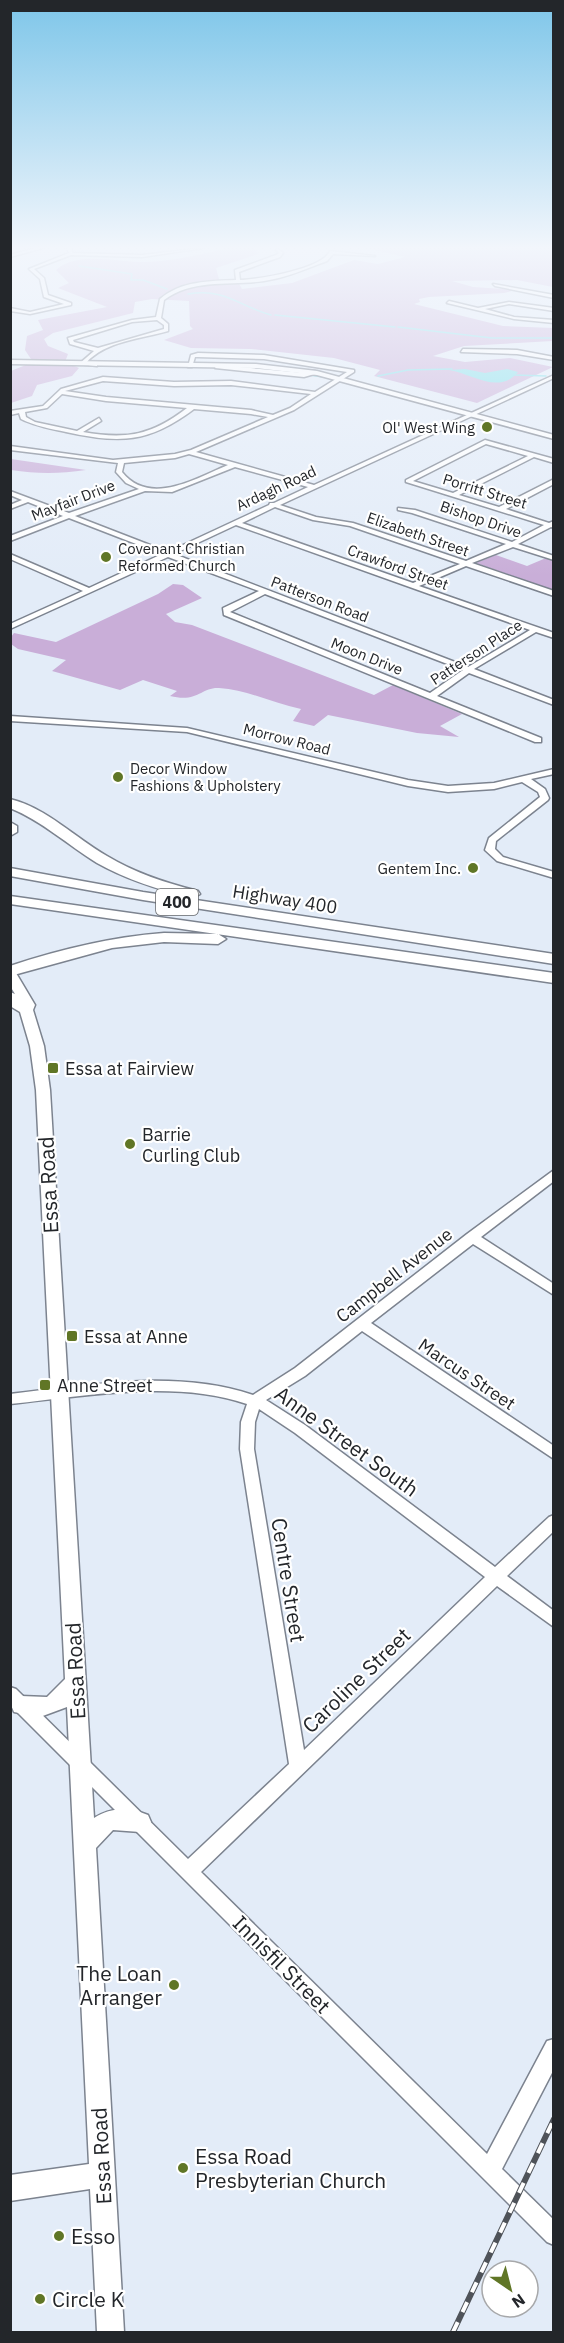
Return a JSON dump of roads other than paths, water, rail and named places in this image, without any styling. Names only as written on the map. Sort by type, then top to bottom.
[{"type":"highway","points":[[10,803],[51,825],[111,866],[148,881],[217,899],[323,919],[344,928]]},
{"type":"highway","points":[[10,826],[10,832]]},
{"type":"highway","name":"Highway 400","points":[[10,872],[143,896],[554,959]]},
{"type":"highway","name":"400","points":[[10,900],[554,978]]},
{"type":"highway","points":[[40,947],[52,953],[153,937],[201,937],[438,962]]},
{"type":"highway","points":[[10,972],[87,946]]},
{"type":"main road","points":[[10,362],[256,366],[315,373],[342,378],[554,437]]},
{"type":"main road","name":"Essa Road","points":[[10,972],[28,1005],[26,1011],[37,1046],[43,1090],[111,2332]]},
{"type":"main road","name":"Essa Road","points":[[10,996],[17,1006],[26,1011]]},
{"type":"main road","points":[[16,1699],[38,1709],[56,1704],[65,1698],[76,1679]]},
{"type":"main road","points":[[85,1845],[95,1829],[109,1819],[118,1817],[140,1822]]},
{"type":"main road","points":[[10,2188],[102,2175]]},
{"type":"street","points":[[83,362],[89,357]]},
{"type":"street","points":[[190,365],[193,357]]},
{"type":"street","points":[[10,448],[86,460],[122,461],[162,458],[189,452],[292,409],[352,371],[266,357]]},
{"type":"street","name":"Ardagh Road","points":[[10,627],[165,553],[554,376]]},
{"type":"street","points":[[10,413],[45,407],[60,392],[81,383],[103,380],[174,384],[231,383],[314,393]]},
{"type":"street","points":[[60,392],[106,399],[251,412],[274,417]]},
{"type":"street","points":[[22,412],[23,418],[33,423],[80,432],[136,438],[170,425],[192,406]]},
{"type":"street","points":[[80,432],[99,420]]},
{"type":"street","name":"Porritt Street","points":[[534,455],[485,442],[408,481],[552,525]]},
{"type":"street","points":[[189,452],[312,486]]},
{"type":"street","points":[[453,495],[534,455],[554,461]]},
{"type":"street","points":[[122,461],[119,472],[124,479],[146,489],[170,491],[233,465]]},
{"type":"street","points":[[501,509],[554,482]]},
{"type":"street","name":"Mayfair Drive","points":[[10,539],[146,489]]},
{"type":"street","name":"Patterson Road","points":[[10,493],[554,703]]},
{"type":"street","points":[[10,507],[28,500]]},
{"type":"street","name":"Elizabeth Street","points":[[272,504],[313,518],[350,524],[554,594]]},
{"type":"street","name":"Bishop Drive","points":[[400,508],[554,558]]},
{"type":"street","name":"Crawford Street","points":[[234,522],[554,636]]},
{"type":"street","points":[[412,586],[513,544],[552,525]]},
{"type":"street","points":[[10,556],[88,590]]},
{"type":"street","name":"Moon Drive","points":[[263,591],[232,606],[226,610],[227,614],[538,740]]},
{"type":"street","name":"Patterson Place","points":[[431,696],[535,630]]},
{"type":"street","name":"Morrow Road","points":[[10,718],[198,732],[426,787],[472,789],[554,771]]},
{"type":"street","points":[[524,779],[542,791],[545,798],[492,840],[490,850],[500,859],[554,875]]},
{"type":"street","name":"Campbell Avenue","points":[[255,1401],[300,1372],[554,1174]]},
{"type":"street","points":[[471,1238],[554,1291]]},
{"type":"street","name":"Marcus Street","points":[[361,1323],[554,1454]]},
{"type":"street","name":"Anne Street South","points":[[10,1399],[158,1386],[217,1392],[255,1401],[300,1429],[554,1620]]},
{"type":"street","name":"Centre Street","points":[[255,1401],[248,1422],[247,1449],[298,1767]]},
{"type":"street","name":"Caroline Street","points":[[189,1871],[554,1521]]},
{"type":"street","name":"Innisfil Street","points":[[16,1699],[554,2235]]},
{"type":"street","points":[[490,2170],[554,2048]]},
{"type":"water","points":[[465,369],[485,373],[507,369],[518,372],[511,379],[494,383],[449,370]]},
{"type":"waterway","points":[[378,376],[408,370],[452,369]]},
{"type":"waterway","points":[[309,375],[330,378]]},
{"type":"waterway","points":[[515,375],[546,376]]},
{"type":"railway","points":[[453,2332],[554,2119]]},
{"type":"place","name":"Ol' West Wing","points":[[487,427]]},
{"type":"place","name":"Covenant Christian Reformed Church","points":[[106,557]]},
{"type":"place","name":"Decor Window Fashions & Upholstery","points":[[118,777]]},
{"type":"place","name":"Gentem Inc.","points":[[473,868]]},
{"type":"place","name":"Essa at Fairview","points":[[53,1068]]},
{"type":"place","name":"Barrie Curling Club","points":[[130,1144]]},
{"type":"place","name":"Essa at Anne","points":[[72,1336]]},
{"type":"place","name":"Anne Street","points":[[45,1385]]},
{"type":"place","name":"The Loan Arranger","points":[[174,1985]]},
{"type":"place","name":"Essa Road Presbyterian Church","points":[[183,2168]]},
{"type":"place","name":"Esso","points":[[59,2236]]},
{"type":"place","name":"Circle K","points":[[40,2299]]}]
